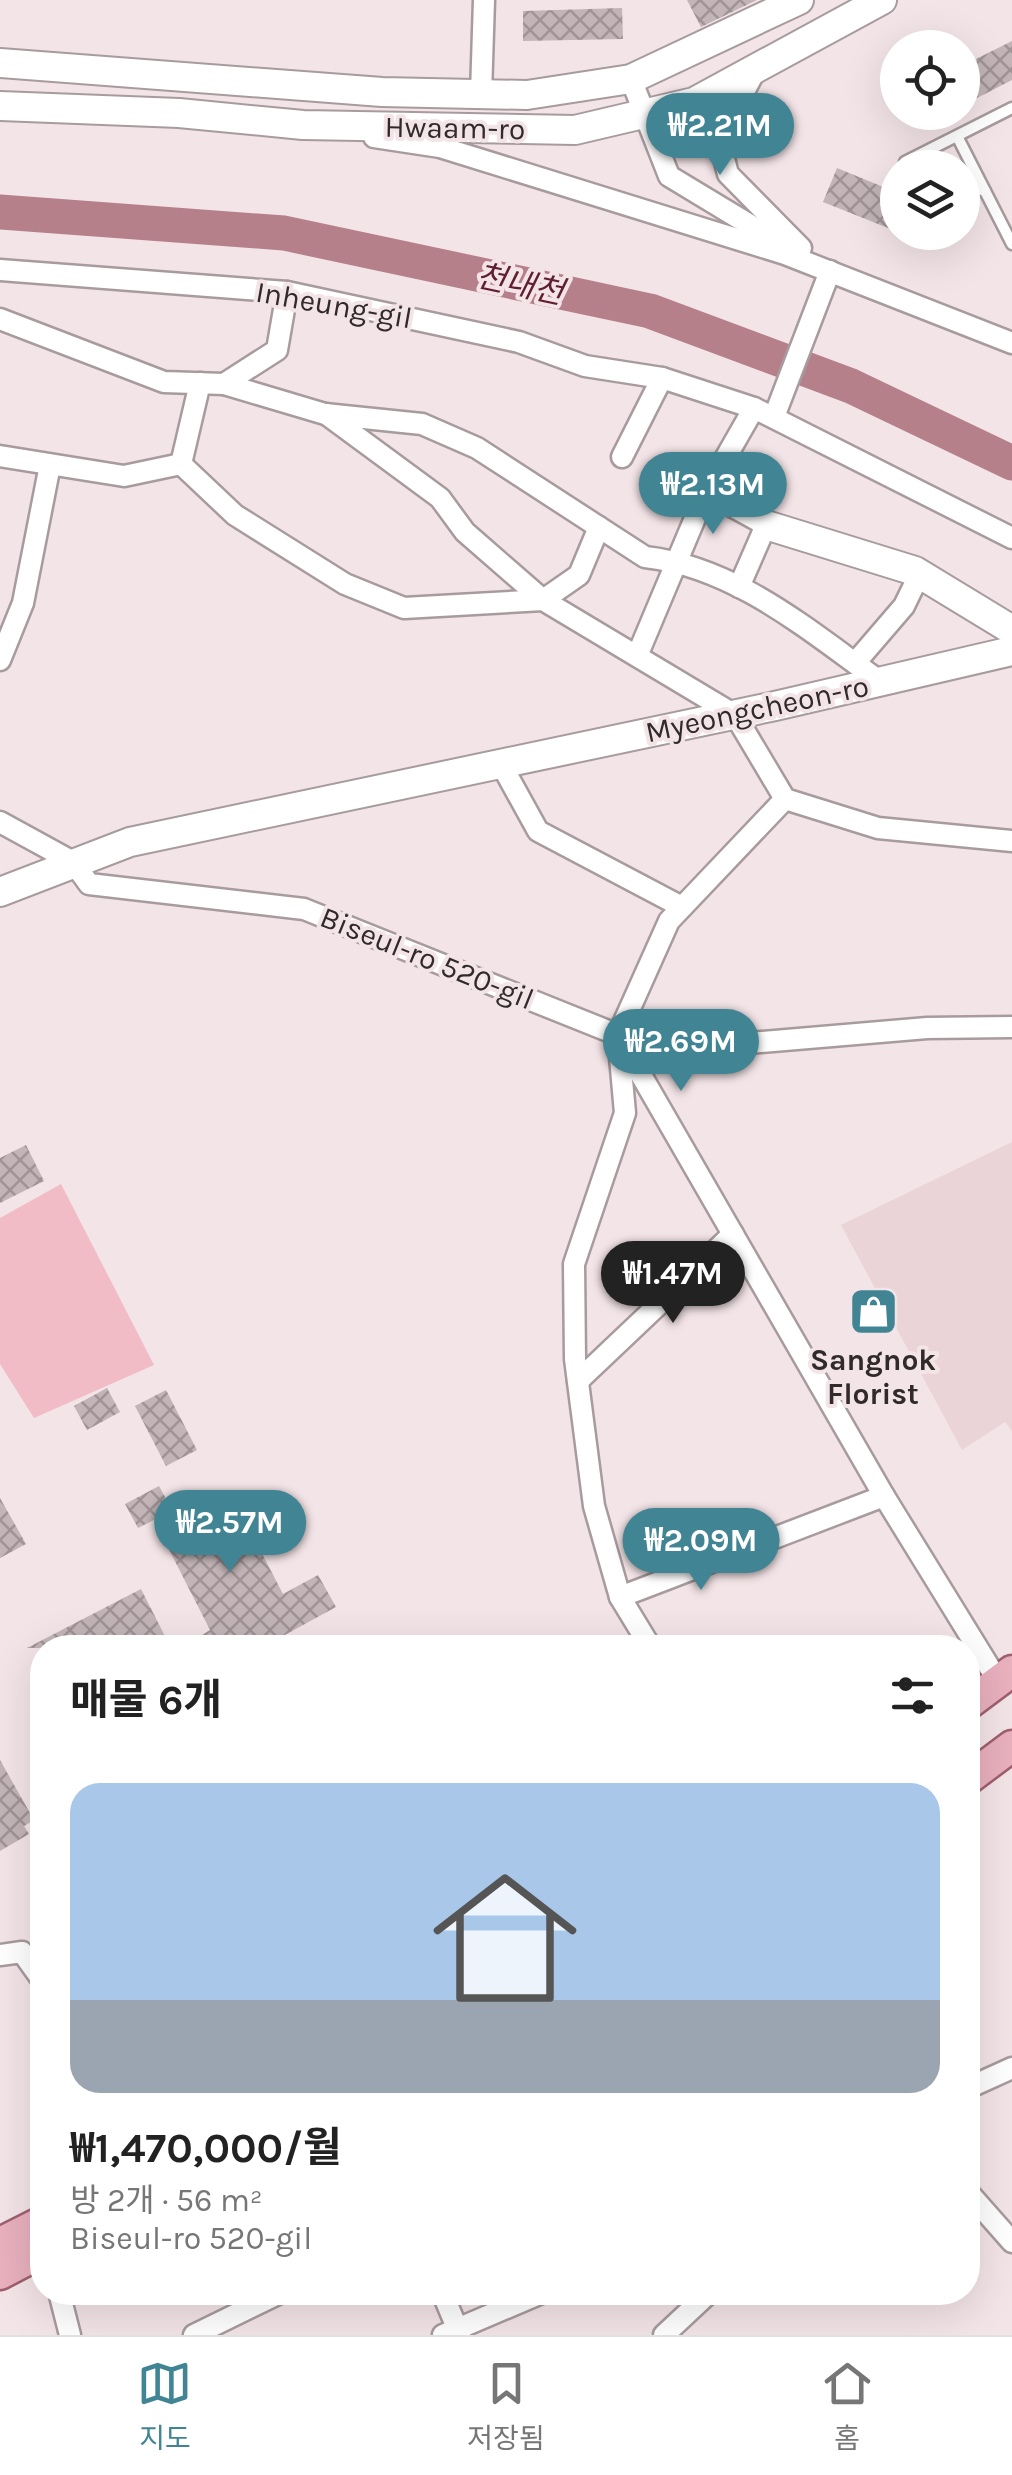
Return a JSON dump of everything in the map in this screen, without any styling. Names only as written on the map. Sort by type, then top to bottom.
[{"type":"main road","name":"Hwaam-ro","points":[[0,63],[382,92],[527,95],[631,80],[799,0]]},
{"type":"main road","name":"Hwaam-ro","points":[[0,106],[179,113],[303,126],[575,130],[694,102],[760,62],[882,0]]},
{"type":"main road","points":[[766,524],[920,574],[1012,630]]},
{"type":"main road","name":"Myeongcheon-ro","points":[[0,892],[130,842],[735,715],[1012,651]]},
{"type":"main road","points":[[980,1695],[1005,1676]]},
{"type":"main road","points":[[980,1770],[1012,1746]]},
{"type":"main road","points":[[0,2243],[30,2228]]},
{"type":"main road","points":[[0,2274],[30,2258]]},
{"type":"street","points":[[482,94],[484,0]]},
{"type":"street","points":[[760,62],[719,140],[728,174],[825,269]]},
{"type":"street","points":[[631,80],[669,176],[825,269]]},
{"type":"street","points":[[303,126],[440,147],[825,269],[1012,343]]},
{"type":"street","points":[[774,417],[825,269]]},
{"type":"street","name":"Inheung-gil","points":[[0,270],[287,292],[519,342],[584,366],[662,378],[774,417],[1012,538]]},
{"type":"street","points":[[224,384],[277,350],[287,292]]},
{"type":"street","points":[[0,319],[164,382],[224,384],[325,414],[422,424],[478,448],[645,558],[675,561],[757,594],[881,682]]},
{"type":"street","points":[[622,457],[662,378]]},
{"type":"street","points":[[181,464],[200,383]]},
{"type":"street","points":[[637,656],[706,492],[754,408]]},
{"type":"street","points":[[325,414],[440,498],[465,532],[543,600],[735,715],[786,799],[878,828],[1012,841]]},
{"type":"street","points":[[0,456],[124,476],[181,464]]},
{"type":"street","points":[[181,464],[235,515],[345,584],[404,608],[543,600],[579,575],[599,528]]},
{"type":"street","points":[[0,660],[19,614],[50,465]]},
{"type":"street","points":[[706,492],[766,524],[739,587]]},
{"type":"street","points":[[855,663],[904,606],[920,574]]},
{"type":"street","points":[[501,764],[538,831],[682,907]]},
{"type":"street","points":[[642,1635],[620,1597],[594,1506],[578,1381],[574,1264],[625,1113],[618,1034],[668,921],[786,799]]},
{"type":"street","name":"Biseul-ro 520-gil","points":[[0,822],[73,862],[89,884],[304,909],[655,1050],[926,1028],[1012,1027]]},
{"type":"street","points":[[618,1034],[884,1496],[977,1635]]},
{"type":"street","points":[[578,1381],[733,1234]]},
{"type":"street","points":[[620,1597],[884,1496]]},
{"type":"street","points":[[980,1639],[1005,1676]]},
{"type":"street","points":[[0,1956],[22,1952],[30,1963]]},
{"type":"street","points":[[980,2083],[1012,2068]]},
{"type":"street","points":[[980,2206],[1012,2242]]},
{"type":"street","points":[[62,2305],[70,2335]]},
{"type":"street","points":[[194,2335],[255,2305]]},
{"type":"street","points":[[445,2305],[453,2333],[515,2305]]},
{"type":"street","points":[[664,2335],[696,2305]]},
{"type":"lane","points":[[932,150],[1012,108]]},
{"type":"lane","points":[[958,138],[1012,244]]},
{"type":"lane","points":[[980,189],[985,191]]},
{"type":"shaded area","points":[[1012,1142],[1012,1431],[1005,1422],[962,1450],[841,1225]]},
{"type":"shaded area","points":[[61,1184],[154,1365],[34,1418],[0,1364],[0,1218]]},
{"type":"building","points":[[687,0],[757,0],[701,27]]},
{"type":"building","points":[[622,8],[623,39],[523,41],[523,11]]},
{"type":"building","points":[[1012,41],[1012,80],[980,96],[980,57]]},
{"type":"building","points":[[837,168],[880,186],[880,225],[823,202]]},
{"type":"building","points":[[26,1145],[44,1181],[0,1203],[0,1158]]},
{"type":"building","points":[[107,1388],[120,1412],[87,1430],[74,1406]]},
{"type":"building","points":[[166,1390],[197,1450],[166,1466],[135,1406]]},
{"type":"building","points":[[159,1486],[176,1517],[229,1490],[283,1594],[318,1575],[336,1607],[285,1635],[202,1635],[210,1630],[154,1520],[138,1528],[125,1504]]},
{"type":"building","points":[[0,1498],[26,1544],[0,1558]]},
{"type":"building","points":[[141,1589],[164,1635],[52,1635]]},
{"type":"building","points":[[0,1760],[30,1813],[30,1822],[24,1826],[29,1834],[0,1851]]},
{"type":"waterway","name":"천내천","points":[[0,212],[284,233],[650,311],[851,386],[1012,463]]},
{"type":"place","name":"Sangnok Florist","points":[[873,1311]]}]
